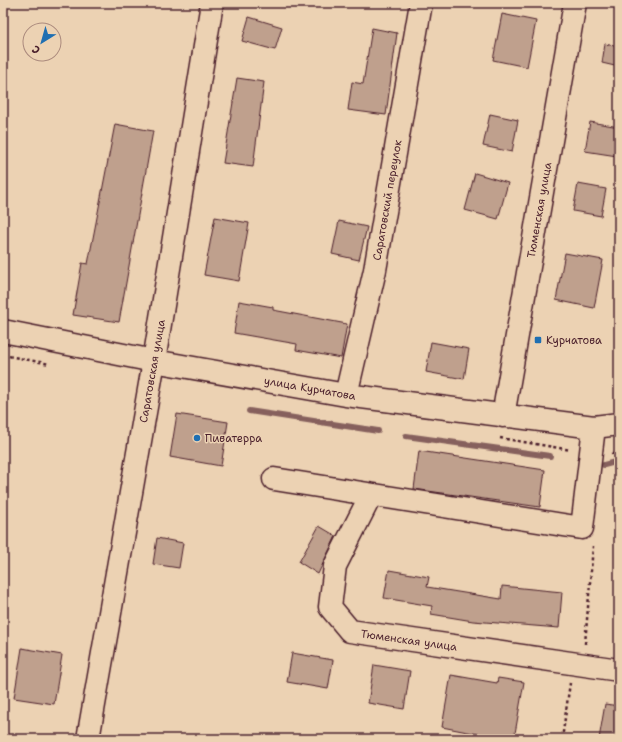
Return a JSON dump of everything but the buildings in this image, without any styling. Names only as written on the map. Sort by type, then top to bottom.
[{"type":"street","name":"Саратовская улица","points":[[88,739],[154,361],[212,3]]},
{"type":"street","name":"Саратовский переулок","points":[[346,395],[375,270],[421,3]]},
{"type":"street","name":"Тюменская улица","points":[[503,416],[575,3]]},
{"type":"street","name":"улица Курчатова","points":[[3,331],[154,361],[346,395],[594,427],[619,424]]},
{"type":"street","points":[[274,479],[582,528],[594,427]]},
{"type":"street","name":"Тюменская улица","points":[[371,495],[335,566],[330,607],[350,631],[619,670]]},
{"type":"path","points":[[562,739],[573,664],[587,642],[593,546],[582,528]]},
{"type":"waterway","points":[[249,411],[378,431]]},
{"type":"waterway","points":[[406,436],[550,456]]},
{"type":"waterway","points":[[604,465],[619,461]]},
{"type":"place","name":"Курчатова","points":[[538,340]]},
{"type":"place","name":"Пиватерра","points":[[197,438]]}]
